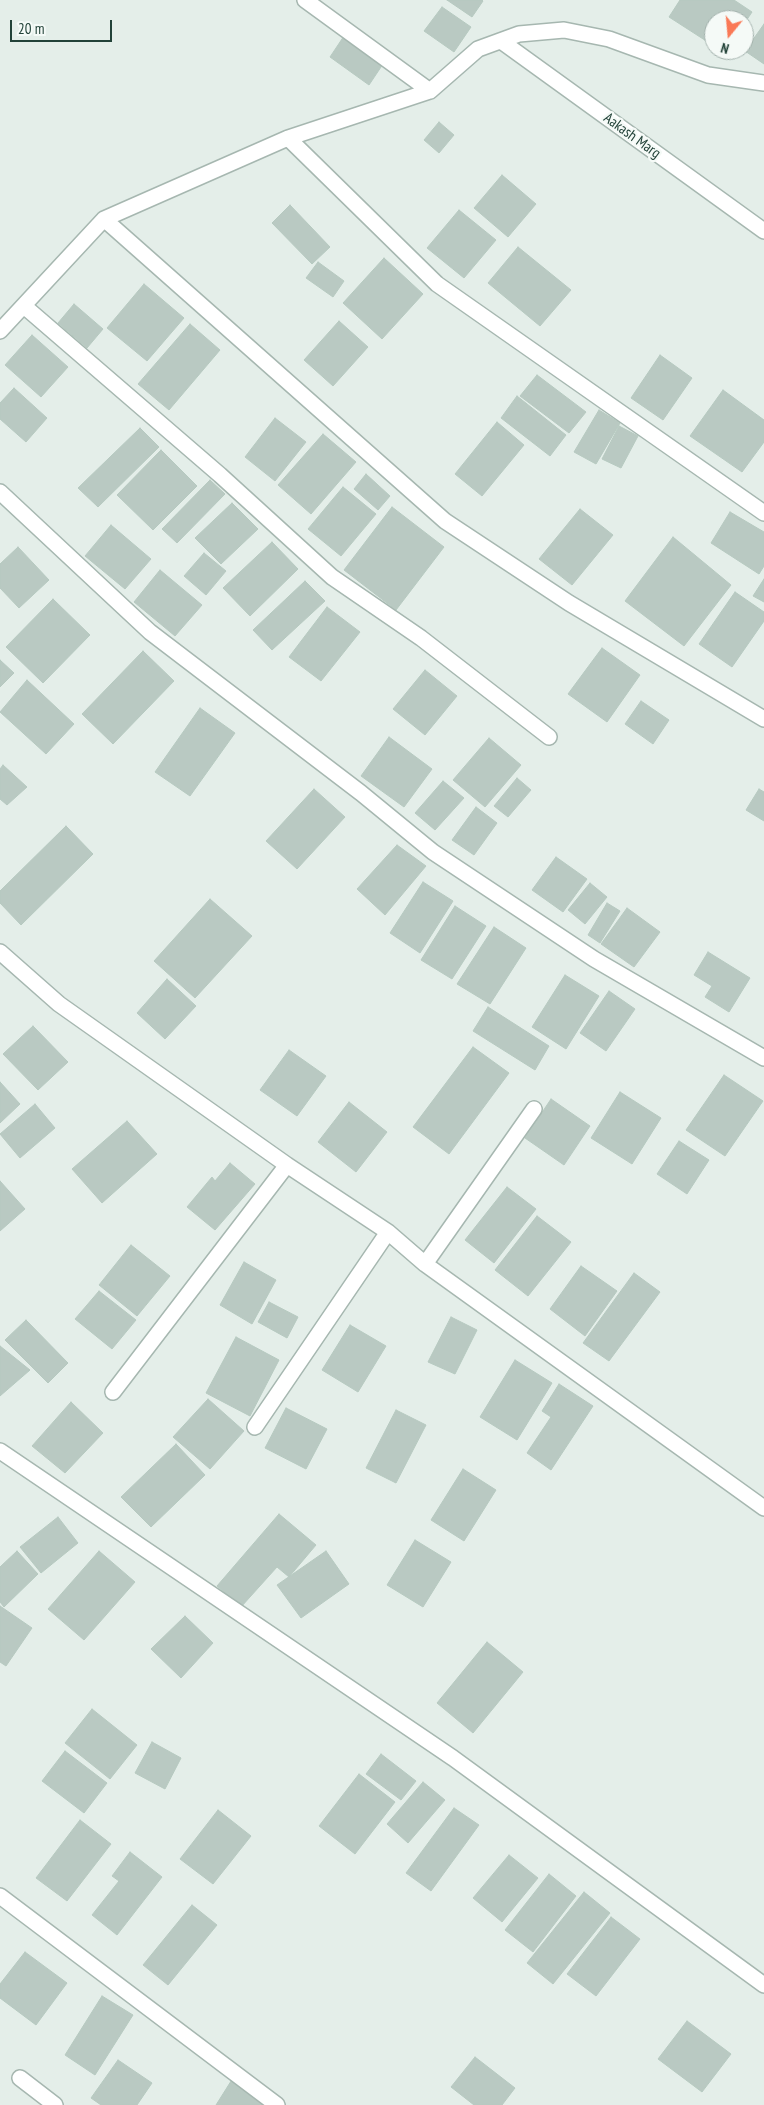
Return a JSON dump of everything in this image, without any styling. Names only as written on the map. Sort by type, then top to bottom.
[{"type":"street","points":[[305,0],[430,91]]},
{"type":"street","points":[[0,331],[104,219],[288,138],[430,91],[478,49],[519,34],[564,30],[610,39],[708,75],[764,82]]},
{"type":"street","name":"Aakash Marg","points":[[501,41],[764,231]]},
{"type":"street","points":[[288,138],[437,284],[764,512]]},
{"type":"street","points":[[104,219],[445,521],[569,603],[764,719]]},
{"type":"street","points":[[24,306],[220,475],[332,577],[420,638],[549,737]]},
{"type":"street","points":[[0,492],[150,632],[361,793],[433,852],[594,959],[764,1058]]},
{"type":"street","points":[[0,952],[59,1004],[287,1165],[388,1232],[425,1264],[764,1508]]},
{"type":"street","points":[[425,1264],[534,1109]]},
{"type":"street","points":[[113,1392],[287,1165]]},
{"type":"street","points":[[255,1427],[388,1232]]},
{"type":"street","points":[[0,1451],[453,1758],[764,1986]]},
{"type":"street","points":[[0,1896],[277,2105]]},
{"type":"street","points":[[20,2078],[55,2105]]},
{"type":"building","points":[[447,0],[482,0],[483,1],[472,17]]},
{"type":"building","points":[[680,0],[734,0],[749,10],[704,10],[704,40],[669,17]]},
{"type":"building","points":[[442,7],[471,27],[454,52],[424,31]]},
{"type":"building","points":[[764,24],[764,64],[754,57],[754,38]]},
{"type":"building","points":[[344,36],[383,64],[369,85],[330,57]]},
{"type":"building","points":[[439,122],[454,135],[439,153],[424,140]]},
{"type":"building","points":[[502,175],[536,204],[508,237],[474,208]]},
{"type":"building","points":[[290,205],[330,247],[312,264],[272,223]]},
{"type":"building","points":[[459,210],[496,240],[464,278],[427,248]]},
{"type":"building","points":[[518,247],[571,290],[540,326],[488,283]]},
{"type":"building","points":[[384,258],[423,294],[382,339],[343,303]]},
{"type":"building","points":[[318,262],[344,281],[333,297],[306,278]]},
{"type":"building","points":[[144,284],[184,318],[147,361],[107,328]]},
{"type":"building","points":[[74,304],[103,329],[87,348],[58,323]]},
{"type":"building","points":[[339,321],[368,347],[333,386],[304,360]]},
{"type":"building","points":[[190,324],[220,350],[169,410],[138,384]]},
{"type":"building","points":[[32,335],[68,367],[41,397],[5,365]]},
{"type":"building","points":[[660,355],[692,378],[663,420],[631,398]]},
{"type":"building","points":[[537,375],[586,412],[569,433],[520,396]]},
{"type":"building","points":[[14,388],[47,418],[26,442],[0,419],[0,403]]},
{"type":"building","points":[[723,390],[764,420],[764,442],[742,472],[690,436]]},
{"type":"building","points":[[517,396],[566,435],[550,456],[501,418]]},
{"type":"building","points":[[599,410],[620,423],[596,464],[574,452]]},
{"type":"building","points":[[275,418],[306,442],[275,481],[245,457]]},
{"type":"building","points":[[497,422],[524,445],[482,496],[455,474]]},
{"type":"building","points":[[619,426],[638,436],[621,468],[602,459]]},
{"type":"building","points":[[140,428],[159,447],[98,507],[78,488]]},
{"type":"building","points":[[323,434],[356,462],[311,514],[278,485]]},
{"type":"building","points":[[161,450],[197,486],[153,530],[117,495]]},
{"type":"building","points":[[366,474],[390,496],[378,510],[354,489]]},
{"type":"building","points":[[210,480],[225,494],[177,543],[162,529]]},
{"type":"building","points":[[343,487],[376,514],[341,556],[308,529]]},
{"type":"building","points":[[232,503],[258,529],[221,564],[195,538]]},
{"type":"building","points":[[392,507],[444,547],[396,610],[344,570]]},
{"type":"building","points":[[580,509],[613,535],[572,585],[539,559]]},
{"type":"building","points":[[730,512],[764,532],[764,566],[759,574],[711,543]]},
{"type":"building","points":[[111,525],[151,559],[125,589],[85,556]]},
{"type":"building","points":[[673,537],[731,585],[684,646],[625,601]]},
{"type":"building","points":[[272,542],[298,569],[250,616],[223,588]]},
{"type":"building","points":[[18,547],[49,580],[19,608],[0,588],[0,564]]},
{"type":"building","points":[[204,553],[226,571],[206,595],[184,576]]},
{"type":"building","points":[[160,570],[202,605],[175,636],[134,602]]},
{"type":"building","points":[[764,579],[764,602],[753,596]]},
{"type":"building","points":[[305,581],[325,601],[272,650],[253,630]]},
{"type":"building","points":[[735,592],[764,612],[764,621],[732,667],[699,644]]},
{"type":"building","points":[[53,599],[90,635],[43,683],[6,647]]},
{"type":"building","points":[[327,607],[360,632],[321,681],[289,657]]},
{"type":"building","points":[[602,648],[640,675],[607,722],[568,694]]},
{"type":"building","points":[[143,651],[174,681],[113,744],[82,714]]},
{"type":"building","points":[[0,660],[14,673],[0,687]]},
{"type":"building","points":[[425,670],[457,696],[425,735],[393,709]]},
{"type":"building","points":[[27,680],[74,724],[46,754],[0,712]]},
{"type":"building","points":[[641,701],[669,720],[653,744],[625,724]]},
{"type":"building","points":[[200,708],[235,733],[190,796],[155,772]]},
{"type":"building","points":[[389,737],[432,769],[404,807],[361,776]]},
{"type":"building","points":[[489,738],[521,765],[485,807],[453,780]]},
{"type":"building","points":[[3,765],[27,787],[7,805],[0,799],[0,769]]},
{"type":"building","points":[[517,778],[531,790],[508,817],[494,806]]},
{"type":"building","points":[[443,781],[464,798],[435,830],[415,813]]},
{"type":"building","points":[[314,789],[345,817],[297,869],[266,841]]},
{"type":"building","points":[[759,789],[764,792],[764,821],[746,810]]},
{"type":"building","points":[[476,807],[497,823],[474,855],[452,840]]},
{"type":"building","points":[[66,826],[93,854],[21,925],[0,903],[0,891]]},
{"type":"building","points":[[397,845],[426,866],[385,915],[357,889]]},
{"type":"building","points":[[556,857],[587,879],[563,912],[532,890]]},
{"type":"building","points":[[423,882],[453,901],[420,953],[390,933]]},
{"type":"building","points":[[590,883],[607,897],[585,924],[568,910]]},
{"type":"building","points":[[210,899],[252,936],[195,998],[154,961]]},
{"type":"building","points":[[607,903],[620,911],[600,943],[588,935]]},
{"type":"building","points":[[455,906],[486,926],[452,979],[421,960]]},
{"type":"building","points":[[627,908],[660,932],[634,967],[601,944]]},
{"type":"building","points":[[494,927],[526,948],[490,1004],[457,984]]},
{"type":"building","points":[[708,952],[750,978],[729,1012],[705,997],[712,986],[694,975]]},
{"type":"building","points":[[565,975],[599,996],[566,1049],[532,1027]]},
{"type":"building","points":[[167,979],[196,1006],[165,1039],[137,1013]]},
{"type":"building","points":[[609,991],[635,1009],[606,1051],[580,1033]]},
{"type":"building","points":[[488,1007],[549,1046],[535,1070],[473,1031]]},
{"type":"building","points":[[33,1026],[68,1062],[38,1090],[3,1054]]},
{"type":"building","points":[[473,1047],[509,1073],[449,1154],[413,1127]]},
{"type":"building","points":[[289,1050],[326,1076],[297,1116],[260,1090]]},
{"type":"building","points":[[724,1075],[763,1101],[725,1156],[686,1130]]},
{"type":"building","points":[[0,1082],[20,1104],[0,1123]]},
{"type":"building","points":[[620,1092],[661,1118],[632,1164],[591,1138]]},
{"type":"building","points":[[551,1099],[590,1126],[564,1165],[525,1138]]},
{"type":"building","points":[[349,1102],[387,1132],[356,1172],[318,1142]]},
{"type":"building","points":[[35,1104],[55,1128],[20,1158],[0,1134]]},
{"type":"building","points":[[127,1121],[157,1154],[102,1203],[72,1169]]},
{"type":"building","points":[[679,1141],[709,1160],[687,1194],[657,1174]]},
{"type":"building","points":[[230,1163],[255,1184],[215,1230],[187,1207],[212,1177],[215,1181]]},
{"type":"building","points":[[0,1181],[25,1209],[0,1231]]},
{"type":"building","points":[[507,1187],[536,1209],[494,1263],[465,1240]]},
{"type":"building","points":[[537,1216],[571,1242],[528,1296],[495,1270]]},
{"type":"building","points":[[131,1245],[170,1276],[137,1316],[99,1285]]},
{"type":"building","points":[[244,1262],[276,1280],[252,1324],[220,1305]]},
{"type":"building","points":[[581,1266],[617,1291],[585,1336],[550,1309]]},
{"type":"building","points":[[634,1273],[660,1292],[609,1361],[583,1343]]},
{"type":"building","points":[[99,1291],[136,1320],[112,1349],[75,1319]]},
{"type":"building","points":[[269,1302],[298,1317],[287,1338],[258,1322]]},
{"type":"building","points":[[451,1317],[477,1330],[455,1374],[428,1362]]},
{"type":"building","points":[[26,1320],[68,1363],[48,1383],[5,1340]]},
{"type":"building","points":[[350,1325],[386,1346],[358,1392],[322,1370]]},
{"type":"building","points":[[236,1337],[279,1360],[250,1416],[206,1393]]},
{"type":"building","points":[[0,1346],[30,1370],[0,1396]]},
{"type":"building","points":[[515,1360],[552,1383],[517,1440],[480,1417]]},
{"type":"building","points":[[559,1384],[593,1406],[551,1470],[527,1453],[551,1417],[542,1411]]},
{"type":"building","points":[[208,1399],[244,1431],[210,1469],[173,1437]]},
{"type":"building","points":[[71,1402],[103,1433],[65,1473],[32,1446]]},
{"type":"building","points":[[286,1408],[327,1429],[306,1469],[265,1448]]},
{"type":"building","points":[[396,1410],[426,1425],[396,1483],[366,1468]]},
{"type":"building","points":[[176,1444],[205,1475],[151,1527],[121,1497]]},
{"type":"building","points":[[463,1469],[496,1490],[464,1541],[431,1520]]},
{"type":"building","points":[[279,1514],[316,1545],[289,1577],[277,1567],[241,1607],[217,1586]]},
{"type":"building","points":[[58,1517],[78,1543],[41,1573],[20,1547]]},
{"type":"building","points":[[415,1540],[451,1562],[423,1607],[387,1585]]},
{"type":"building","points":[[17,1551],[38,1574],[4,1607],[0,1602],[0,1567]]},
{"type":"building","points":[[99,1551],[135,1582],[84,1640],[48,1609]]},
{"type":"building","points":[[326,1551],[349,1584],[301,1618],[277,1585]]},
{"type":"building","points":[[0,1606],[32,1628],[6,1666],[0,1662]]},
{"type":"building","points":[[185,1616],[213,1643],[181,1678],[151,1649]]},
{"type":"building","points":[[487,1642],[523,1672],[473,1733],[437,1703]]},
{"type":"building","points":[[92,1709],[137,1745],[110,1779],[65,1743]]},
{"type":"building","points":[[152,1742],[181,1758],[165,1789],[135,1773]]},
{"type":"building","points":[[65,1751],[107,1783],[84,1813],[42,1781]]},
{"type":"building","points":[[381,1754],[416,1781],[401,1800],[366,1774]]},
{"type":"building","points":[[359,1774],[395,1802],[355,1854],[319,1826]]},
{"type":"building","points":[[423,1782],[445,1800],[408,1843],[387,1824]]},
{"type":"building","points":[[454,1808],[479,1825],[431,1891],[406,1873]]},
{"type":"building","points":[[218,1810],[251,1836],[213,1884],[180,1859]]},
{"type":"building","points":[[80,1820],[111,1844],[67,1901],[36,1878]]},
{"type":"building","points":[[130,1852],[162,1877],[117,1935],[92,1915],[119,1881],[112,1876]]},
{"type":"building","points":[[509,1855],[538,1878],[502,1922],[473,1898]]},
{"type":"building","points":[[549,1874],[576,1896],[533,1952],[505,1930]]},
{"type":"building","points":[[584,1892],[610,1913],[553,1984],[527,1963]]},
{"type":"building","points":[[192,1905],[217,1925],[168,1985],[143,1965]]},
{"type":"building","points":[[611,1917],[640,1939],[596,1996],[567,1974]]},
{"type":"building","points":[[25,1952],[67,1983],[36,2025],[0,1998],[0,1984]]},
{"type":"building","points":[[102,1996],[133,2015],[95,2075],[65,2055]]},
{"type":"building","points":[[687,2021],[731,2054],[702,2092],[658,2059]]},
{"type":"building","points":[[475,2057],[515,2088],[502,2105],[474,2105],[451,2087]]},
{"type":"building","points":[[118,2060],[152,2083],[137,2105],[101,2105],[91,2098]]},
{"type":"building","points":[[233,2078],[276,2105],[216,2105]]}]
